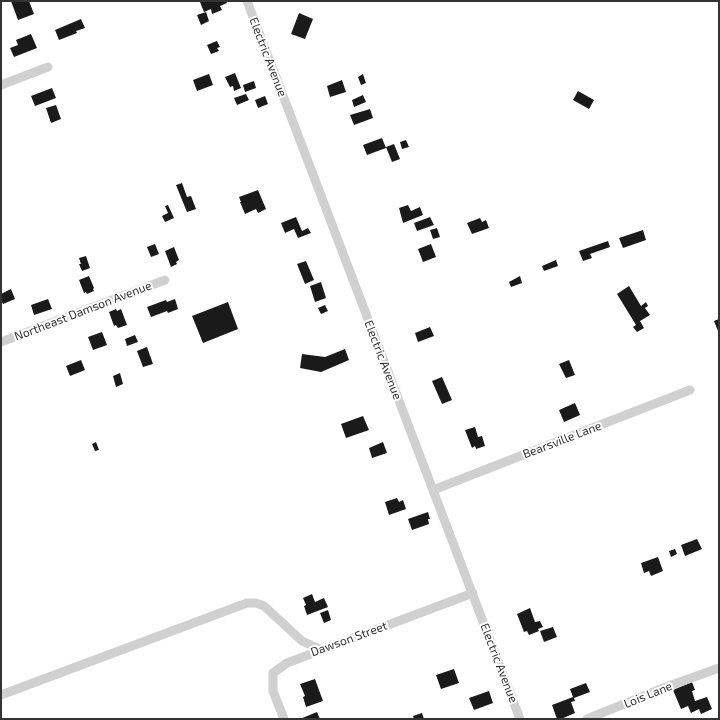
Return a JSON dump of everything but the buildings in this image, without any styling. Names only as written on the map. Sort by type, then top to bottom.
[{"type":"street","name":"Electric Avenue","points":[[247,1],[520,719]]},
{"type":"street","points":[[1,85],[48,67]]},
{"type":"street","name":"Northeast Damson Avenue","points":[[1,342],[165,280]]},
{"type":"street","name":"Bearsville Lane","points":[[433,490],[690,390]]},
{"type":"street","name":"Dawson Street","points":[[284,719],[273,691],[273,674],[287,662],[473,593]]},
{"type":"street","points":[[1,695],[247,604],[256,603],[264,606],[302,641],[322,650]]},
{"type":"street","name":"Lois Lane","points":[[588,719],[666,687],[719,668]]}]
